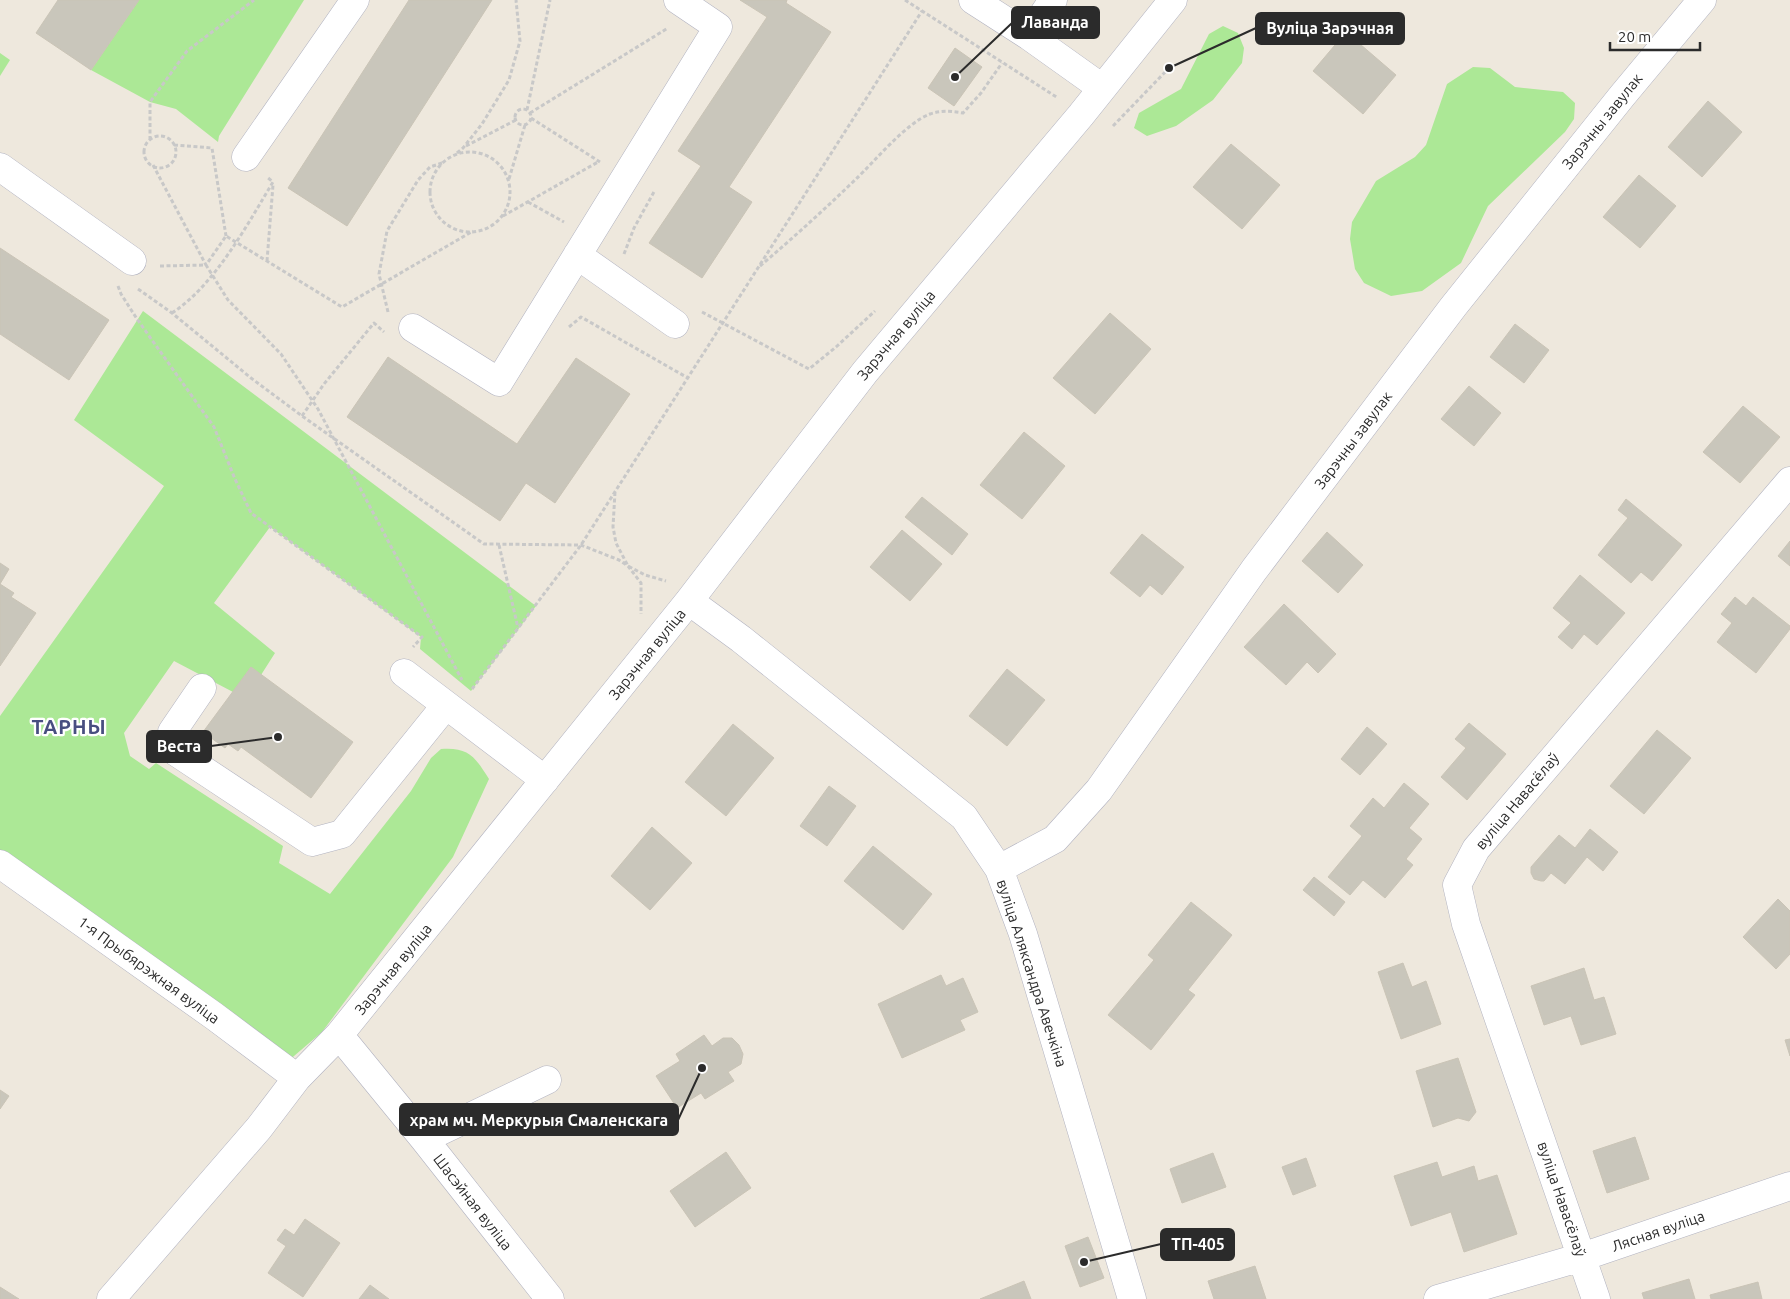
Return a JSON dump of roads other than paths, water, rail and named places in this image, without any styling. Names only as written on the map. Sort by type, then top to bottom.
[{"type":"street","points":[[246,157],[355,0]]},
{"type":"street","points":[[973,0],[1029,36],[1102,88]]},
{"type":"street","points":[[1029,36],[1053,0]]},
{"type":"street","name":"Зарэчная вуліца","points":[[111,1299],[259,1128],[297,1078],[339,1035],[689,601],[865,372],[1173,0]]},
{"type":"street","name":"Зарэчны завулак","points":[[999,870],[1055,839],[1099,790],[1254,570],[1453,307],[1622,96],[1702,0]]},
{"type":"street","points":[[401,325],[499,382],[718,27],[686,6]]},
{"type":"street","points":[[0,168],[133,273]]},
{"type":"street","points":[[583,245],[675,324]]},
{"type":"street","name":"вуліца Навасёлаў","points":[[1596,1299],[1466,924],[1457,885],[1476,848],[1790,481]]},
{"type":"street","name":"вуліца Аляксандра Авечкіна","points":[[689,601],[741,639],[964,817],[999,870],[1023,934],[1132,1299]]},
{"type":"street","points":[[407,661],[446,705],[545,780]]},
{"type":"street","points":[[202,688],[172,732],[176,752],[312,842],[342,834],[446,705]]},
{"type":"street","name":"1-я Прыбярэжная вуліца","points":[[0,864],[297,1078]]},
{"type":"street","name":"Шасэйная вуліца","points":[[339,1035],[550,1299]]},
{"type":"street","points":[[424,1139],[547,1080]]},
{"type":"street","name":"Лясная вуліца","points":[[1438,1299],[1582,1257],[1790,1186]]},
{"type":"place","name":"Вуліца Зарэчная","points":[[1169,68]]},
{"type":"place","name":"Лаванда","points":[[955,77]]},
{"type":"place","name":"Веста","points":[[278,737]]},
{"type":"place","name":"храм мч. Меркурыя Смаленскага","points":[[702,1068]]},
{"type":"place","name":"ТП-405","points":[[1084,1262]]},
{"type":"district","name":"ТАРНЫ","points":[[69,726]]}]
